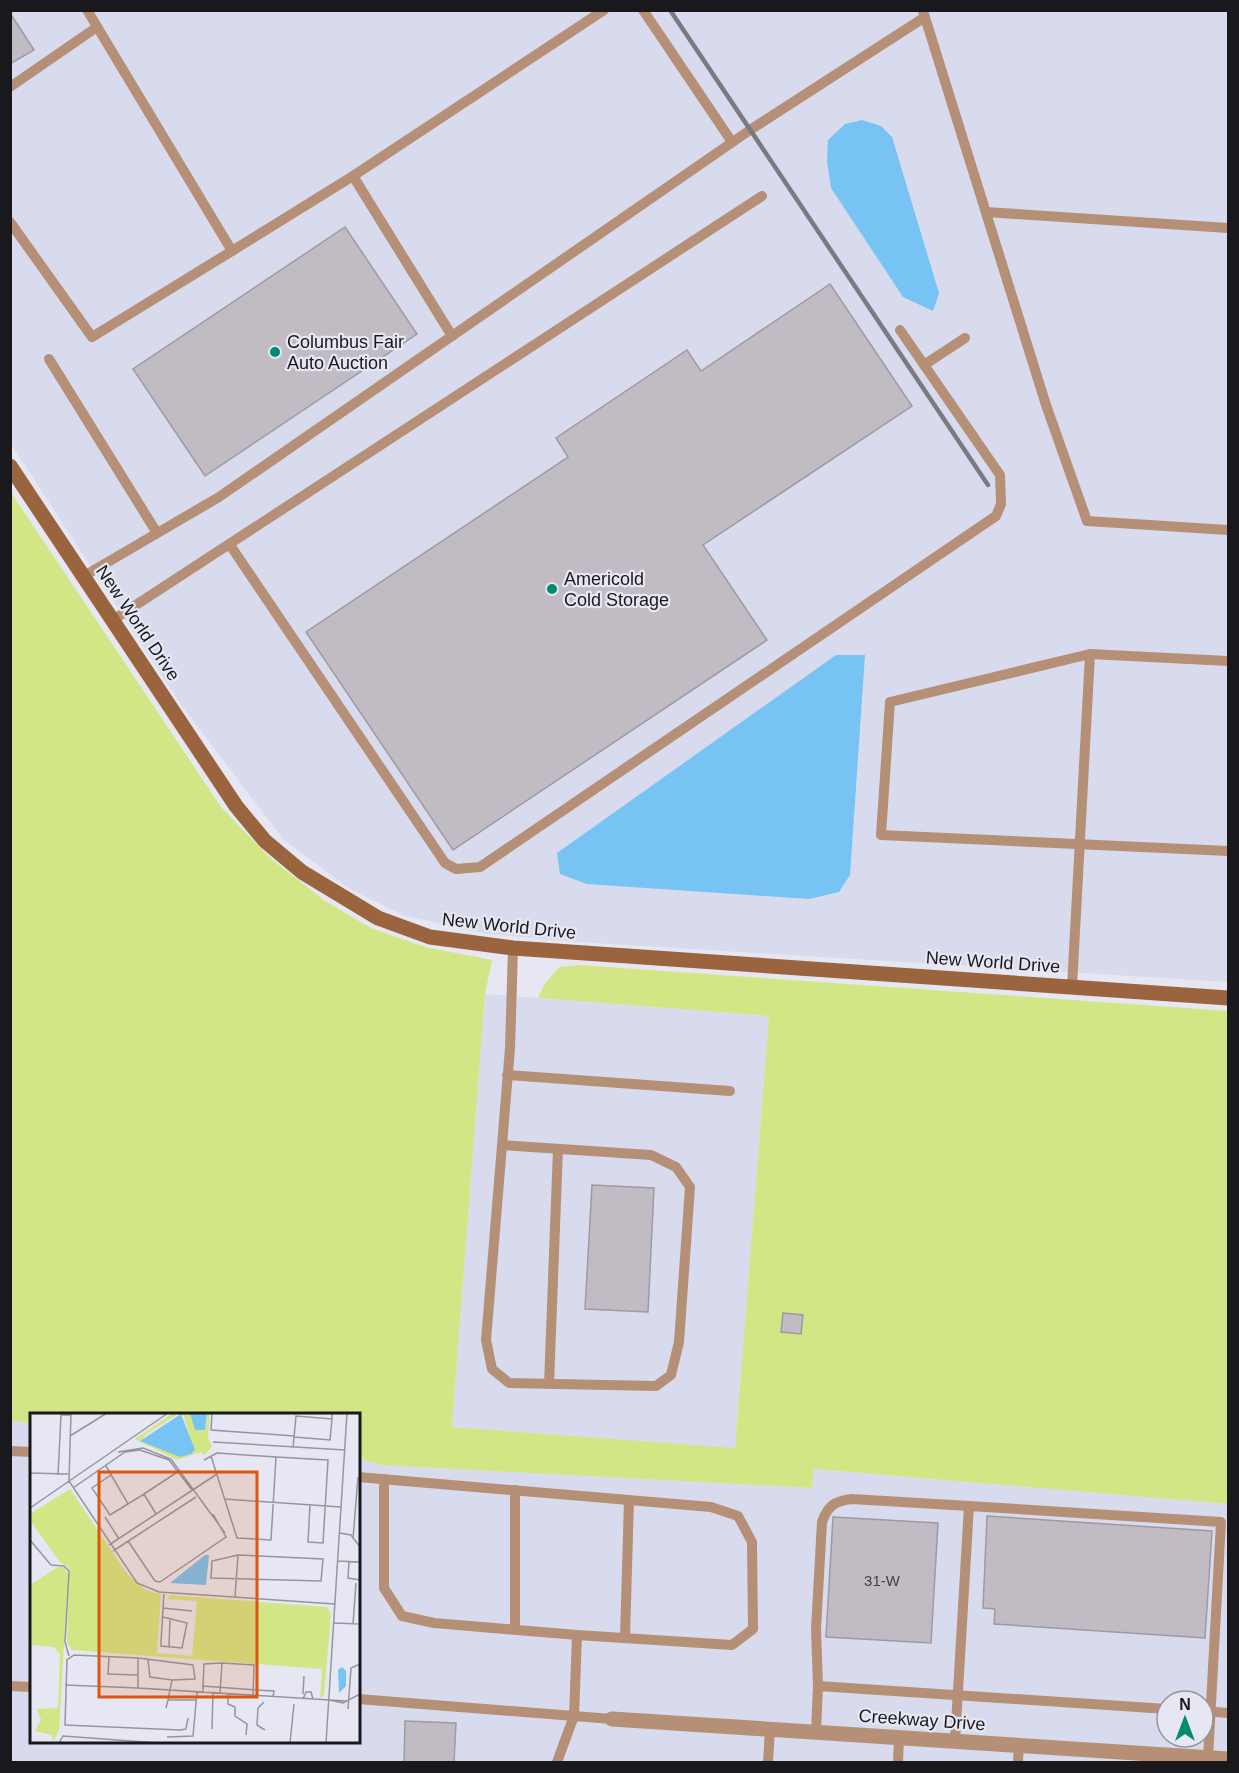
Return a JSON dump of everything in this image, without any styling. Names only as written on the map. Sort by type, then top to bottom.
[{"type":"street","name":"New World Drive","points":[[10,466],[236,806],[265,841],[302,872],[344,900],[389,922],[430,937],[513,948],[1228,998]]},
{"type":"street","name":"Creekway Drive","points":[[612,1719],[1228,1759]]},
{"type":"lane","points":[[87,10],[232,251]]},
{"type":"lane","points":[[10,222],[92,337],[353,176],[604,10]]},
{"type":"lane","points":[[643,10],[732,142]]},
{"type":"lane","points":[[84,576],[219,497],[732,142],[924,14],[1046,405],[1087,521],[1228,530]]},
{"type":"lane","points":[[10,87],[97,27]]},
{"type":"lane","points":[[353,176],[452,336]]},
{"type":"lane","points":[[114,620],[762,196]]},
{"type":"lane","points":[[986,212],[1228,228]]},
{"type":"lane","points":[[230,545],[445,863],[456,869],[480,867],[996,516],[1001,504],[1000,475],[900,330]]},
{"type":"lane","points":[[924,365],[965,338]]},
{"type":"lane","points":[[49,359],[157,533]]},
{"type":"lane","points":[[1072,987],[1082,844],[1090,654]]},
{"type":"lane","points":[[1228,661],[1090,654],[890,702],[881,835],[1228,851]]},
{"type":"lane","points":[[502,1145],[651,1155],[676,1167],[690,1186],[679,1342],[670,1375],[656,1386],[509,1383],[492,1369],[486,1340],[507,1075],[513,948]]},
{"type":"lane","points":[[507,1075],[730,1091]]},
{"type":"lane","points":[[549,1384],[558,1149]]},
{"type":"lane","points":[[10,1451],[30,1452]]},
{"type":"lane","points":[[360,1477],[384,1479],[515,1490],[711,1507],[738,1516],[752,1542],[753,1629],[732,1645],[434,1623],[402,1616],[384,1588],[384,1479]]},
{"type":"lane","points":[[515,1490],[515,1630]]},
{"type":"lane","points":[[625,1638],[629,1500]]},
{"type":"lane","points":[[816,1732],[818,1686],[816,1629],[822,1522],[826,1509],[837,1501],[969,1506],[1221,1522],[1209,1689]]},
{"type":"lane","points":[[956,1742],[969,1506]]},
{"type":"lane","points":[[557,1762],[574,1716],[577,1635]]},
{"type":"lane","points":[[10,1686],[30,1687]]},
{"type":"lane","points":[[818,1686],[1155,1708]]},
{"type":"lane","points":[[360,1699],[612,1719]]},
{"type":"lane","points":[[768,1762],[770,1729]]},
{"type":"lane","points":[[898,1762],[899,1738]]},
{"type":"lane","points":[[1018,1762],[1019,1745]]},
{"type":"lane","points":[[1208,1749],[1208,1758]]},
{"type":"shaded area","points":[[10,11],[1228,11],[1228,982],[578,942],[487,934],[405,916],[350,889],[284,840],[182,706],[11,444]]},
{"type":"shaded area","points":[[485,994],[769,1016],[735,1449],[452,1427]]},
{"type":"shaded area","points":[[10,1421],[30,1423],[30,1743],[360,1743],[360,1458],[381,1465],[812,1488],[813,1469],[1228,1504],[1228,1762],[11,1762]]},
{"type":"green space","points":[[10,491],[221,807],[270,858],[325,901],[371,928],[425,947],[492,960],[485,994],[452,1427],[735,1448],[769,1016],[538,998],[544,985],[559,967],[579,965],[1228,1011],[1228,1504],[814,1469],[812,1488],[381,1465],[360,1458],[360,1413],[30,1413],[30,1423],[11,1421]]},
{"type":"water","points":[[862,120],[881,126],[892,137],[939,293],[933,311],[903,297],[831,188],[827,161],[828,140],[845,124]]},
{"type":"water","points":[[836,655],[865,655],[850,875],[839,892],[809,899],[587,884],[560,874],[557,853]]},
{"type":"building","points":[[10,13],[34,50],[10,64]]},
{"type":"building","name":"Columbus Fair Auto Auction","points":[[345,227],[417,334],[205,476],[133,369]]},
{"type":"building","name":"Americold Cold Storage","points":[[830,284],[912,406],[703,545],[767,640],[453,850],[306,632],[568,457],[556,438],[687,350],[701,371]]},
{"type":"building","points":[[592,1185],[654,1188],[648,1312],[585,1309]]},
{"type":"building","points":[[783,1313],[803,1315],[801,1334],[781,1332]]},
{"type":"building","points":[[987,1516],[1212,1531],[1205,1638],[994,1624],[995,1609],[983,1608]]},
{"type":"building","points":[[833,1517],[938,1523],[931,1643],[826,1637]]},
{"type":"building","points":[[405,1721],[456,1723],[454,1762],[404,1762]]},
{"type":"railway","points":[[670,10],[988,485]]},
{"type":"place","name":"Columbus Fair Auto Auction","points":[[275,352]]},
{"type":"place","name":"Americold Cold Storage","points":[[552,589]]}]
